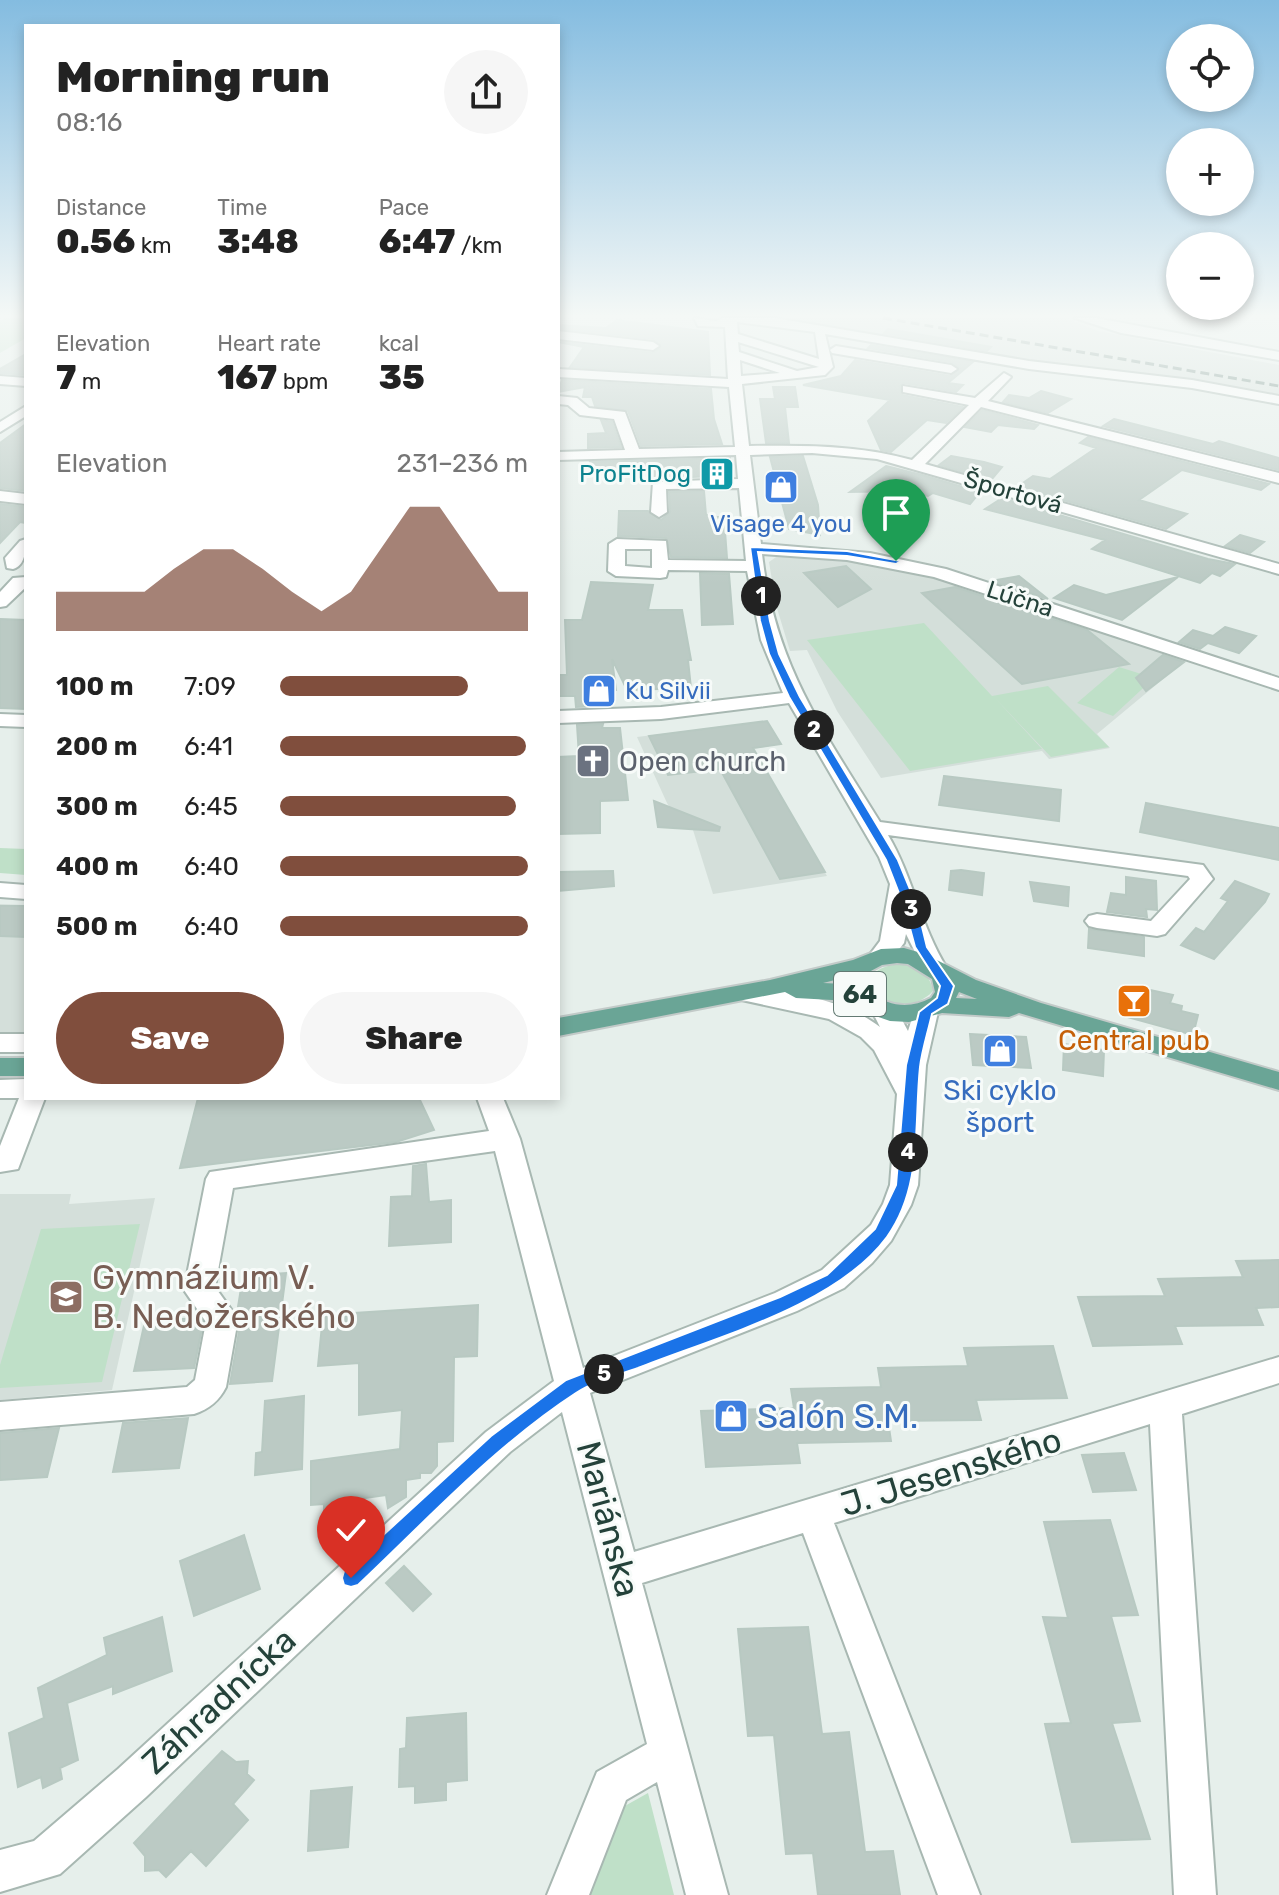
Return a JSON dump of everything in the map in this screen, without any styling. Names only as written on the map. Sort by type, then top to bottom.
[{"type":"main road","name":"64","points":[[560,1027],[758,991],[871,961],[909,956],[939,972],[1036,1010],[1279,1081]]},
{"type":"main road","name":"64","points":[[859,993],[855,979],[871,961]]},
{"type":"main road","points":[[932,1008],[947,991],[939,972]]},
{"type":"main road","name":"64","points":[[758,991],[859,993],[885,1011],[901,1014],[932,1008],[1036,1010]]},
{"type":"main road","points":[[0,1067],[24,1067]]},
{"type":"street","points":[[578,406],[585,412],[620,415],[633,453]]},
{"type":"street","points":[[738,406],[755,557],[765,621],[774,654],[794,697],[892,860],[921,947],[939,972]]},
{"type":"street","points":[[917,464],[977,406]]},
{"type":"street","points":[[995,406],[1279,478]]},
{"type":"street","points":[[0,428],[24,411]]},
{"type":"street","name":"Športová","points":[[560,456],[742,449],[812,449],[878,455],[1279,569]]},
{"type":"street","points":[[659,512],[658,485],[746,483]]},
{"type":"street","points":[[0,496],[24,499]]},
{"type":"street","points":[[13,564],[13,558],[24,546]]},
{"type":"street","name":"Lúčna","points":[[662,575],[755,557],[847,554],[896,561],[1279,684]]},
{"type":"street","points":[[0,602],[22,582]]},
{"type":"street","points":[[560,717],[661,713],[794,697]]},
{"type":"street","points":[[0,720],[24,721]]},
{"type":"street","points":[[873,829],[893,828],[1195,870],[1202,879],[1157,929],[1097,921]]},
{"type":"street","points":[[871,961],[892,943],[903,889]]},
{"type":"street","points":[[758,991],[852,1021],[884,1046],[912,1079]]},
{"type":"street","name":"Záhradnícka","points":[[0,1871],[45,1859],[132,1783],[498,1442],[572,1386],[786,1302],[833,1279],[842,1271],[881,1233],[904,1185],[912,1079],[932,1008]]},
{"type":"street","points":[[885,1011],[912,1079]]},
{"type":"street","points":[[0,1043],[24,1043]]},
{"type":"street","points":[[0,1089],[24,1088]]},
{"type":"street","points":[[0,1162],[8,1162],[31,1100]]},
{"type":"street","name":"Mariánska","points":[[491,1100],[506,1139],[707,1895]]},
{"type":"street","points":[[0,1416],[194,1400],[210,1387],[222,1319],[199,1290],[220,1179],[506,1139]]},
{"type":"street","name":"J. Jesenského","points":[[623,1572],[1279,1370]]},
{"type":"street","points":[[1165,1405],[1195,1895]]},
{"type":"street","points":[[814,1515],[958,1892]]},
{"type":"street","points":[[568,1895],[611,1786],[671,1753]]},
{"type":"shaded area","points":[[779,555],[847,559],[926,575],[1186,660],[1097,734],[1110,748],[1049,759],[1042,751],[881,778],[837,711],[807,650],[790,651],[776,605],[769,562]]},
{"type":"shaded area","points":[[767,721],[781,744],[753,749],[827,876],[713,894],[686,814],[670,808],[637,737]]},
{"type":"shaded area","points":[[0,904],[24,905],[24,1032],[0,1033]]},
{"type":"shaded area","name":"Gymnázium V. B. Nedožerského","points":[[0,1194],[71,1194],[69,1204],[155,1198],[112,1390],[0,1400]]},
{"type":"green space","points":[[924,623],[992,696],[1048,686],[1109,747],[1051,757],[995,698],[1042,749],[910,771],[807,640]]},
{"type":"green space","points":[[1119,667],[1154,678],[1113,716],[1077,703]]},
{"type":"green space","points":[[0,848],[24,849],[24,875],[0,873]]},
{"type":"green space","points":[[905,964],[924,973],[933,991],[916,1002],[898,1004],[881,996],[869,980],[884,967]]},
{"type":"green space","name":"Gymnázium V. B. Nedožerského","points":[[140,1224],[102,1382],[0,1388],[0,1365],[41,1229]]},
{"type":"green space","points":[[648,1793],[674,1895],[583,1895],[607,1816]]},
{"type":"building","points":[[598,406],[713,406],[722,444],[641,446],[628,411]]},
{"type":"building","points":[[761,406],[798,406],[785,407],[789,443],[766,443]]},
{"type":"building","points":[[883,406],[963,407],[946,423],[927,420],[891,452],[881,450],[868,421]]},
{"type":"building","points":[[1021,406],[1059,406],[1048,413]]},
{"type":"building","points":[[982,410],[1038,425],[1034,429],[998,425],[991,432],[965,427]]},
{"type":"building","points":[[1114,419],[1213,444],[1219,441],[1279,458],[1279,470],[1103,426]]},
{"type":"building","points":[[601,420],[612,422],[621,447],[588,448],[588,434],[606,433]]},
{"type":"building","points":[[24,425],[24,491],[0,488],[0,443]]},
{"type":"building","points":[[1088,437],[1269,484],[1261,490],[1182,470],[1139,500],[1187,514],[1166,529],[1017,487],[1033,476],[1050,479],[1096,448],[1080,443]]},
{"type":"building","points":[[803,456],[818,505],[820,535],[789,529],[770,457]]},
{"type":"building","points":[[951,456],[1002,467],[991,480],[939,465]]},
{"type":"building","points":[[730,458],[732,475],[652,479],[649,469],[592,469],[590,462]]},
{"type":"building","points":[[886,466],[980,492],[970,504],[933,493],[928,496],[910,491],[850,492]]},
{"type":"building","points":[[704,491],[706,515],[724,518],[727,558],[671,557],[666,538],[618,536],[619,511],[648,511],[661,520],[670,512],[669,492]]},
{"type":"building","points":[[1002,498],[1208,559],[1235,564],[1220,576],[1212,573],[1200,583],[1092,549],[1105,540],[985,509]]},
{"type":"building","points":[[0,504],[24,507],[24,523],[20,522],[0,543]]},
{"type":"building","points":[[1240,535],[1264,542],[1250,553],[1225,546]]},
{"type":"building","points":[[846,566],[871,589],[838,607],[804,573]]},
{"type":"building","points":[[700,573],[729,574],[733,624],[702,625]]},
{"type":"building","points":[[1019,576],[1048,599],[991,581]]},
{"type":"building","points":[[1178,577],[1122,620],[1054,598],[1074,585],[1106,595]]},
{"type":"building","points":[[591,582],[653,585],[648,610],[682,610],[691,660],[688,660],[691,688],[627,690],[612,659],[616,690],[604,690],[603,706],[576,707],[575,696],[560,696],[560,675],[567,675],[565,620],[582,620]]},
{"type":"building","points":[[955,587],[1087,630],[1129,664],[1022,684],[922,593]]},
{"type":"building","points":[[0,619],[24,620],[24,709],[0,708]]},
{"type":"building","points":[[1225,627],[1256,636],[1239,653],[1208,643],[1200,649],[1179,642],[1193,630],[1213,636]]},
{"type":"building","points":[[1163,655],[1184,662],[1146,691],[1136,678]]},
{"type":"building","points":[[767,721],[781,744],[753,748],[825,872],[780,879],[720,769],[668,775],[649,736]]},
{"type":"building","points":[[603,724],[602,728],[620,728],[628,800],[600,801],[600,833],[560,834],[560,757],[579,756],[577,725]]},
{"type":"building","points":[[944,776],[1061,790],[1059,821],[939,805]]},
{"type":"building","points":[[654,801],[720,827],[719,831],[658,827]]},
{"type":"building","points":[[1146,803],[1279,828],[1279,860],[1140,832]]},
{"type":"building","points":[[613,871],[614,886],[560,891],[560,872]]},
{"type":"building","points":[[951,871],[984,873],[982,895],[949,890]]},
{"type":"building","points":[[1126,877],[1156,881],[1157,910],[1146,909],[1147,917],[1107,912],[1111,893],[1126,895]]},
{"type":"building","points":[[1235,881],[1269,894],[1265,902],[1214,959],[1181,945],[1196,928],[1204,932],[1228,901],[1221,898]]},
{"type":"building","points":[[1030,882],[1069,887],[1068,906],[1034,901]]},
{"type":"building","points":[[0,906],[24,906],[24,937],[0,936]]},
{"type":"building","points":[[1089,929],[1144,937],[1144,956],[1088,948]]},
{"type":"building","points":[[1141,988],[1173,995],[1170,1003],[1182,1006],[1181,1011],[1198,1015],[1193,1035],[1124,1016],[1130,1000]]},
{"type":"building","name":"Ski cyklo šport","points":[[970,1034],[1026,1037],[1031,1068],[973,1065]]},
{"type":"building","points":[[1064,1044],[1104,1050],[1103,1076],[1063,1070]]},
{"type":"building","points":[[197,1100],[420,1100],[434,1130],[396,1142],[180,1168]]},
{"type":"building","points":[[426,1164],[429,1202],[451,1200],[451,1242],[389,1246],[391,1197],[412,1196],[413,1166]]},
{"type":"building","points":[[1279,1260],[1279,1307],[1256,1308],[1263,1325],[1175,1326],[1182,1344],[1093,1346],[1078,1297],[1165,1296],[1158,1279],[1243,1277],[1236,1261]]},
{"type":"building","points":[[286,1273],[272,1381],[230,1384],[241,1320],[237,1313],[243,1276]]},
{"type":"building","points":[[478,1305],[477,1356],[454,1357],[453,1441],[437,1442],[437,1466],[431,1473],[420,1473],[420,1478],[406,1480],[406,1497],[388,1508],[386,1495],[344,1501],[347,1510],[324,1514],[324,1504],[311,1505],[311,1461],[400,1449],[402,1410],[359,1415],[359,1363],[318,1366],[323,1315]]},
{"type":"building","points":[[200,1318],[203,1323],[194,1368],[134,1371],[145,1321]]},
{"type":"building","points":[[1053,1346],[1067,1398],[976,1400],[981,1420],[888,1421],[891,1441],[797,1443],[800,1463],[706,1467],[701,1411],[794,1408],[791,1389],[881,1387],[878,1368],[968,1366],[964,1348]]},
{"type":"building","points":[[304,1396],[302,1469],[255,1475],[256,1453],[262,1452],[265,1401]]},
{"type":"building","points":[[188,1418],[179,1468],[113,1472],[123,1423]]},
{"type":"building","points":[[59,1428],[47,1477],[0,1480],[0,1433]]},
{"type":"building","points":[[1124,1453],[1136,1490],[1093,1492],[1082,1455]]},
{"type":"building","points":[[1110,1520],[1138,1615],[1111,1616],[1140,1721],[1112,1723],[1150,1839],[1072,1842],[1045,1724],[1071,1723],[1043,1617],[1068,1618],[1044,1522]]},
{"type":"building","points":[[244,1535],[260,1589],[194,1616],[180,1561]]},
{"type":"building","points":[[404,1566],[431,1594],[413,1611],[386,1583]]},
{"type":"building","points":[[162,1617],[172,1671],[113,1694],[113,1686],[67,1703],[78,1760],[60,1768],[62,1779],[43,1788],[41,1777],[18,1787],[9,1733],[44,1718],[38,1688],[107,1655],[104,1638]]},
{"type":"building","points":[[808,1627],[822,1734],[849,1732],[865,1852],[893,1851],[900,1895],[818,1895],[813,1853],[786,1854],[774,1735],[748,1736],[738,1629]]},
{"type":"building","points":[[466,1713],[467,1780],[446,1782],[446,1800],[415,1803],[415,1786],[399,1787],[400,1749],[406,1748],[407,1718]]},
{"type":"building","points":[[222,1751],[236,1762],[248,1761],[247,1774],[254,1780],[233,1804],[248,1820],[206,1866],[191,1851],[166,1877],[159,1870],[145,1871],[145,1856],[134,1843]]},
{"type":"building","points":[[352,1787],[348,1847],[308,1851],[311,1791]]},
{"type":"place","name":"ProFitDog","points":[[717,474]]},
{"type":"place","name":"Visage 4 you","points":[[781,487]]},
{"type":"place","name":"Ku Silvii","points":[[599,691]]},
{"type":"place","name":"Open church","points":[[593,761]]},
{"type":"place","name":"Central pub","points":[[1134,1001]]},
{"type":"place","name":"Ski cyklo šport","points":[[1000,1051]]},
{"type":"place","name":"Gymnázium V. B. Nedožerského","points":[[66,1297]]},
{"type":"place","name":"Salón S.M.","points":[[731,1416]]},
{"type":"route","points":[[351,1578],[498,1442],[572,1386],[786,1302],[833,1279],[881,1233],[897,1205],[904,1185],[913,1065],[925,1012],[943,1000],[947,986],[943,975],[921,947],[911,906],[892,860],[794,697],[774,654],[753,549],[847,554],[896,561]]}]
